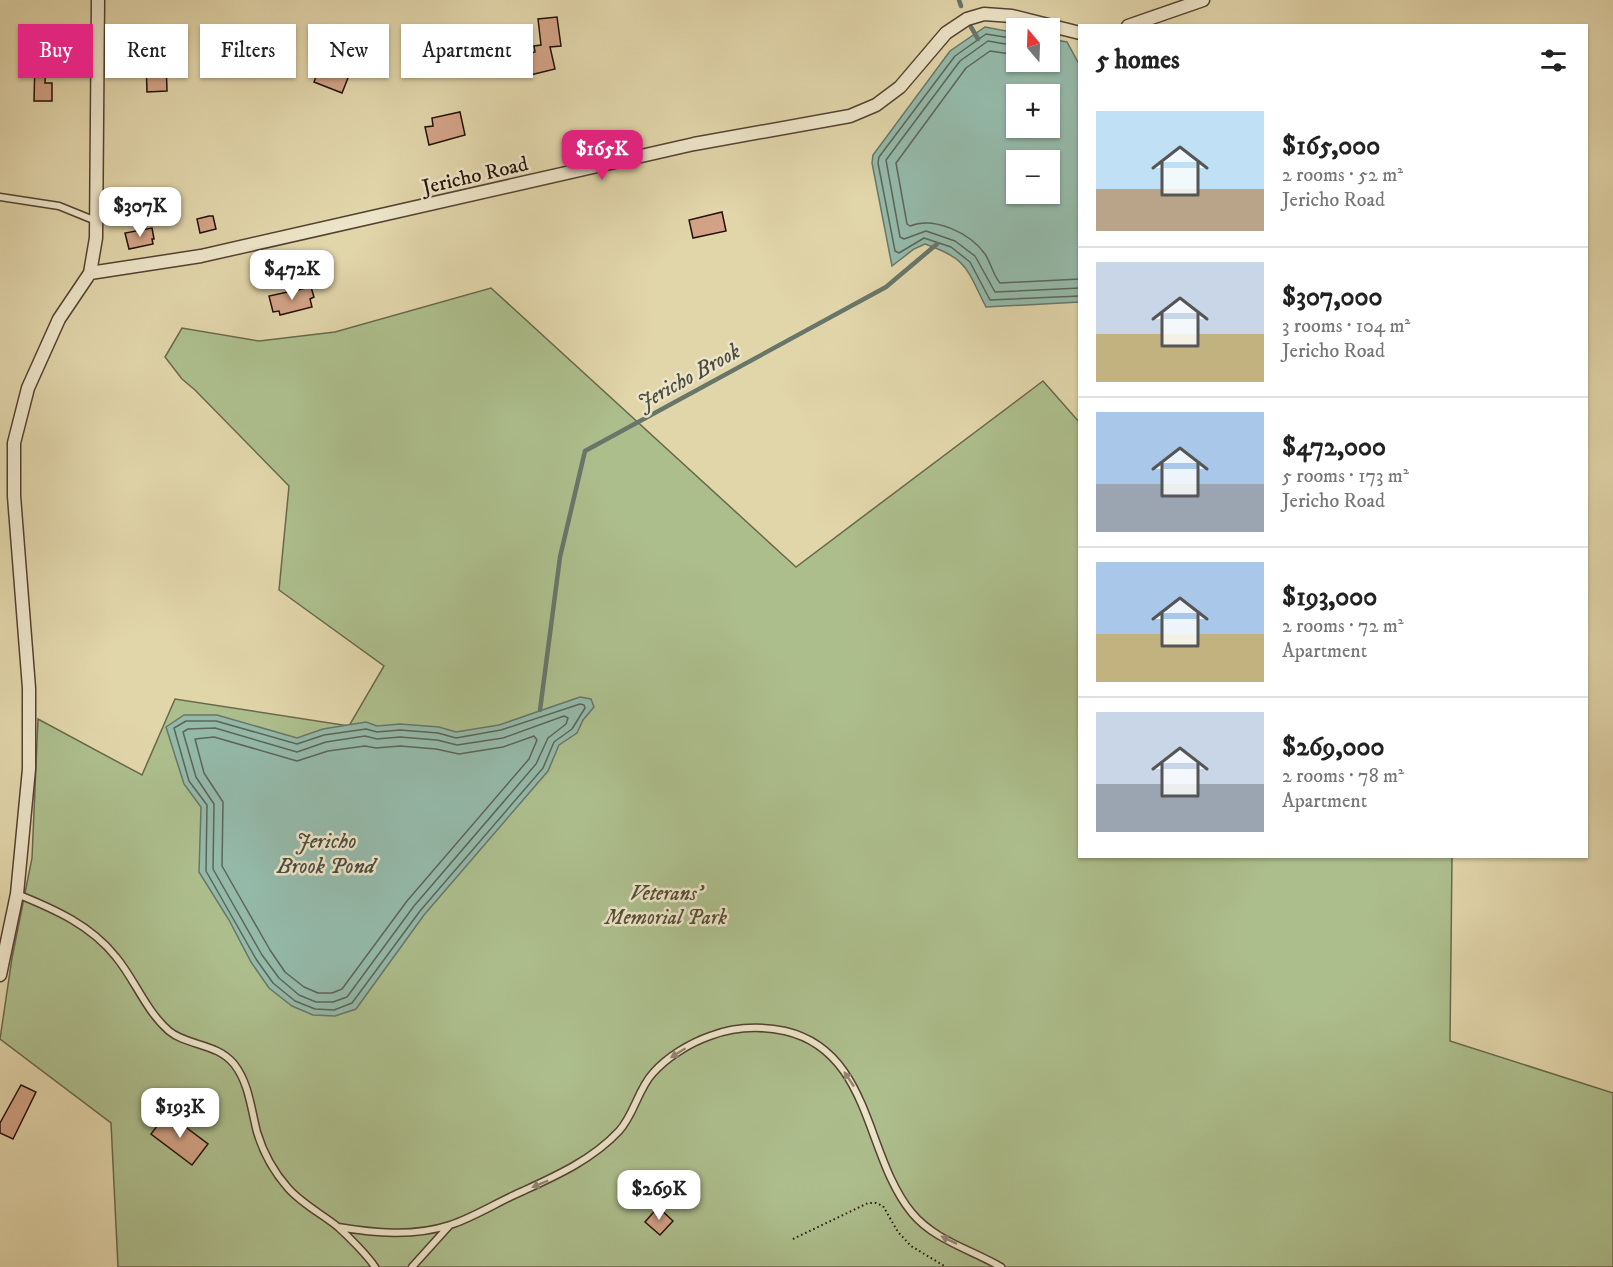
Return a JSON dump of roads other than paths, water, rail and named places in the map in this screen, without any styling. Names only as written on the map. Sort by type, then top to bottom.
[{"type":"street","points":[[0,975],[17,894],[29,769],[29,688],[14,496],[14,443],[28,388],[59,319],[90,273],[96,221],[98,0]]},
{"type":"street","points":[[1134,24],[1203,0]]},
{"type":"street","name":"Jericho Road","points":[[90,273],[201,256],[694,144],[850,116],[876,105],[900,87],[946,33],[967,19],[984,14],[1012,16],[1078,32]]},
{"type":"lane","points":[[0,197],[59,206],[96,221]]},
{"type":"lane","points":[[17,894],[53,908],[94,933],[117,957],[151,1011],[170,1032],[219,1051],[233,1063],[245,1083],[258,1134],[267,1157],[288,1188],[325,1220],[338,1227],[368,1256],[375,1267]]},
{"type":"lane","points":[[338,1227],[374,1233],[411,1232],[449,1226],[558,1176],[591,1155],[620,1130],[652,1073],[676,1053],[710,1036],[767,1027],[797,1034],[824,1050],[850,1079],[867,1113],[896,1192],[914,1216],[939,1236],[1001,1267]]},
{"type":"lane","points":[[412,1267],[449,1226]]},
{"type":"water","points":[[985,27],[1006,31],[1006,72],[1060,72],[1060,41],[1067,42],[1078,62],[1078,302],[986,307],[964,266],[950,255],[925,244],[914,249],[892,266],[872,163],[873,155],[950,51]]},
{"type":"water","name":"Jericho Brook Pond","points":[[580,697],[591,699],[594,707],[583,720],[577,733],[559,745],[548,771],[424,915],[356,1009],[335,1016],[313,1015],[292,1006],[269,988],[251,962],[229,920],[199,872],[201,807],[184,784],[166,727],[184,715],[217,715],[297,738],[323,729],[366,722],[377,726],[400,724],[439,727],[456,732],[499,725]]},
{"type":"waterway","name":"Jericho Brook","points":[[959,0],[961,6]]},
{"type":"waterway","name":"Jericho Brook","points":[[971,27],[978,39]]},
{"type":"waterway","name":"Jericho Brook","points":[[540,710],[560,557],[585,451],[886,287],[937,244]]},
{"type":"park label","name":"Veterans' Memorial Park","points":[[666,905]]}]
